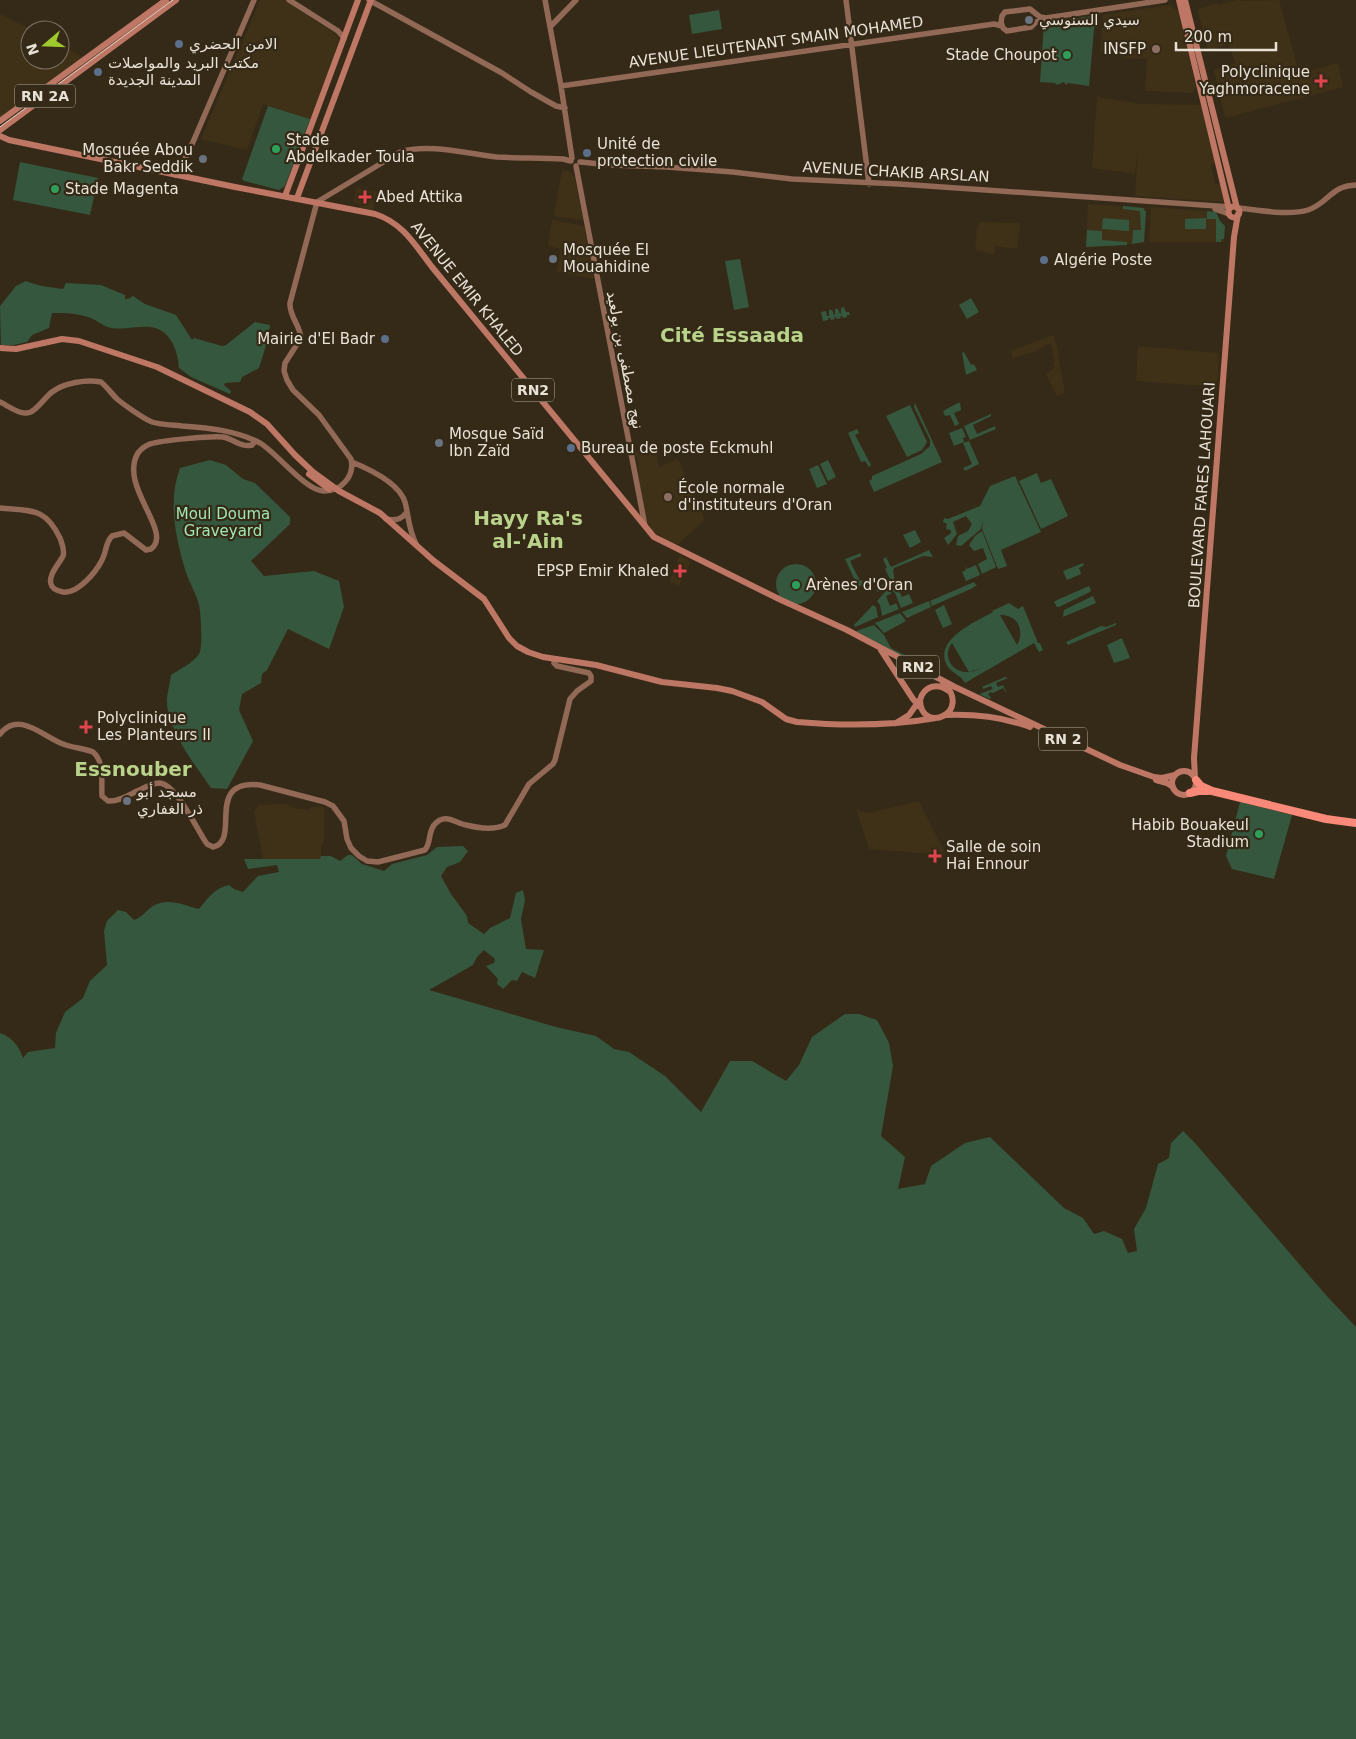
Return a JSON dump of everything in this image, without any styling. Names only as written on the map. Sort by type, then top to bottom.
[{"type":"highway","points":[[1195,779],[1201,786],[1212,791],[1326,819],[1355,823]]},
{"type":"highway","points":[[1190,793],[1212,791]]},
{"type":"main road","name":"RN 2A","points":[[0,121],[166,0]]},
{"type":"main road","name":"RN 2A","points":[[0,130],[176,0]]},
{"type":"main road","points":[[175,174],[184,161],[254,0]]},
{"type":"main road","points":[[289,0],[345,35]]},
{"type":"main road","points":[[285,196],[358,0]]},
{"type":"main road","name":"نهج مصطفى بن بولعيد","points":[[544,0],[646,528]]},
{"type":"main road","points":[[550,26],[576,0]]},
{"type":"main road","points":[[846,0],[853,43],[869,184]]},
{"type":"main road","points":[[1036,22],[1046,18],[1165,0]]},
{"type":"main road","points":[[1179,0],[1232,209]]},
{"type":"main road","points":[[1185,0],[1232,209]]},
{"type":"main road","points":[[297,198],[371,2],[502,73],[556,106],[565,108]]},
{"type":"main road","points":[[1002,26],[1002,18],[1005,12],[1030,9],[1040,17],[1046,18]]},
{"type":"main road","points":[[994,24],[1002,26],[1007,30],[1031,28],[1038,18],[1036,12]]},
{"type":"main road","points":[[994,24],[1002,18]]},
{"type":"main road","name":"AVENUE LIEUTENANT SMAIN MOHAMED","points":[[561,86],[994,24]]},
{"type":"main road","points":[[336,60],[345,68]]},
{"type":"main road","points":[[333,67],[345,68]]},
{"type":"main road","name":"RN2","points":[[0,137],[175,174]]},
{"type":"main road","name":"AVENUE CHAKIB ARSLAN","points":[[317,202],[400,152],[406,150],[437,150],[499,157],[562,159],[611,165],[690,168],[792,179],[1030,192],[1211,207]]},
{"type":"main road","points":[[184,161],[184,176]]},
{"type":"main road","name":"AVENUE EMIR KHALED","points":[[175,174],[376,214],[387,218],[400,227],[654,537],[838,626],[880,649]]},
{"type":"main road","points":[[1211,207],[1292,212],[1305,211],[1318,204],[1337,189],[1356,185]]},
{"type":"main road","points":[[0,402],[20,412],[27,413],[33,410],[51,393],[63,386],[97,381],[104,385],[121,402],[149,421],[158,424],[231,431],[266,447],[310,486],[318,490],[334,490],[343,485],[351,472],[352,462],[350,455],[319,415],[292,390],[284,371],[286,360],[301,338],[300,331],[291,313],[290,303],[317,202]]},
{"type":"main road","points":[[1211,207],[1232,209]]},
{"type":"main road","name":"BOULEVARD FARES LAHOUARI","points":[[1195,779],[1194,758],[1234,237],[1232,209]]},
{"type":"main road","points":[[0,348],[16,349],[62,339],[79,341],[157,367],[243,409],[262,421],[296,462],[320,483],[385,519],[418,548],[484,599],[517,646],[528,652],[596,665],[662,682],[732,691],[762,702],[786,719],[797,722],[865,726],[890,725],[936,718],[946,715],[953,704],[952,689],[934,686],[925,690],[912,712],[901,721],[890,725]]},
{"type":"main road","points":[[0,508],[34,512],[43,515],[50,521],[62,542],[64,551],[51,578],[51,584],[58,591],[71,592],[85,581],[101,562],[106,544],[112,536],[124,533],[146,550],[151,549],[157,543],[156,528],[137,488],[134,477],[136,460],[139,452],[144,447],[160,442],[210,437],[224,438],[246,446],[252,445],[255,441]]},
{"type":"main road","points":[[352,462],[370,470],[396,487],[403,497],[412,534],[418,548]]},
{"type":"main road","points":[[385,519],[397,520],[406,513]]},
{"type":"main road","name":"RN2","points":[[880,649],[935,676],[952,689]]},
{"type":"main road","name":"RN2","points":[[880,649],[918,703]]},
{"type":"main road","points":[[0,734],[8,726],[26,726],[62,744],[93,752],[97,756],[102,778],[102,796],[108,801],[118,800],[155,784],[166,785],[175,794],[207,844],[213,847],[219,845],[224,840],[225,806],[230,796],[238,787],[250,784],[260,785],[325,802],[333,806],[344,821],[349,844],[354,851],[367,861],[378,862],[425,850],[428,846],[433,826],[444,819],[453,819],[465,825],[489,828],[505,825],[523,792],[534,778],[550,768],[556,760],[570,699],[577,691],[591,681],[589,673],[558,666],[554,663],[554,658]]},
{"type":"main road","name":"RN2","points":[[935,676],[952,689]]},
{"type":"main road","name":"RN2","points":[[934,686],[945,684]]},
{"type":"main road","name":"RN 2","points":[[952,689],[1120,766],[1158,778],[1175,775]]},
{"type":"main road","points":[[918,703],[927,716],[936,718]]},
{"type":"main road","name":"RN 2","points":[[946,715],[988,717],[1018,722],[1103,762],[1127,772],[1164,782],[1173,787]]},
{"type":"main road","points":[[1184,771],[1190,773],[1195,779],[1195,789],[1190,793],[1180,794],[1173,787],[1172,781],[1175,775],[1184,771],[1194,758]]},
{"type":"shaded area","points":[[260,0],[284,0],[337,35],[340,40],[310,119],[263,104],[247,150],[201,139]]},
{"type":"shaded area","points":[[1238,0],[1279,0],[1298,74],[1338,63],[1343,87],[1225,118],[1214,70],[1235,63],[1229,44],[1208,50],[1198,12],[1199,9],[1217,3],[1218,5]]},
{"type":"shaded area","name":"INSFP","points":[[1169,5],[1178,11],[1196,87],[1192,93],[1145,91],[1147,59],[1124,58],[1125,47],[1100,53],[1103,15]]},
{"type":"shaded area","points":[[0,14],[20,24],[20,70],[65,70],[0,118]]},
{"type":"shaded area","points":[[70,50],[83,57],[70,67]]},
{"type":"shaded area","points":[[1097,97],[1142,104],[1201,105],[1216,162],[1211,166],[1215,183],[1221,185],[1225,202],[1135,196],[1138,145],[1135,174],[1092,168]]},
{"type":"shaded area","points":[[562,170],[569,171],[574,176],[582,220],[554,216]]},
{"type":"shaded area","name":"Abed Attika","points":[[356,188],[377,192],[373,211],[359,208],[360,204],[353,202]]},
{"type":"shaded area","points":[[1088,204],[1146,208],[1144,242],[1086,247]]},
{"type":"shaded area","points":[[1151,207],[1216,212],[1220,221],[1225,226],[1224,242],[1149,242]]},
{"type":"shaded area","points":[[552,220],[584,226],[594,279],[557,272],[561,249],[548,246]]},
{"type":"shaded area","points":[[979,222],[1020,223],[1017,249],[995,246],[994,255],[975,250]]},
{"type":"shaded area","points":[[1053,335],[1065,393],[1057,396],[1046,374],[1054,368],[1053,363],[1055,362],[1051,343],[1033,352],[1013,358],[1010,351]]},
{"type":"shaded area","points":[[1138,346],[1219,353],[1217,387],[1136,381]]},
{"type":"shaded area","name":"École normale d'instituteurs d'Oran","points":[[655,447],[659,467],[678,459],[705,520],[677,545],[652,530],[646,520],[637,474],[639,473],[637,456],[634,456],[633,451]]},
{"type":"shaded area","name":"EPSP Emir Khaled","points":[[680,556],[691,562],[679,586],[669,581]]},
{"type":"shaded area","points":[[919,801],[946,855],[938,854],[938,857],[932,857],[932,854],[869,849],[856,809],[867,813]]},
{"type":"shaded area","points":[[286,804],[293,808],[309,810],[311,807],[317,807],[317,805],[325,808],[324,840],[321,848],[321,859],[263,859],[254,811],[259,805]]},
{"type":"green space","points":[[719,10],[722,29],[692,34],[689,15]]},
{"type":"green space","name":"Stade Choupot","points":[[1092,16],[1095,18],[1089,86],[1068,83],[1066,85],[1064,82],[1057,85],[1055,83],[1040,82],[1044,23]]},
{"type":"green space","name":"Stade Abdelkader Toula","points":[[268,106],[310,119],[285,186],[279,190],[242,179]]},
{"type":"green space","name":"Stade Magenta","points":[[20,162],[98,178],[90,215],[13,200]]},
{"type":"green space","points":[[1123,206],[1144,208],[1144,211],[1146,211],[1144,242],[1132,244],[1133,230],[1141,230],[1140,211],[1123,209]]},
{"type":"green space","points":[[1207,211],[1216,212],[1220,221],[1225,226],[1224,239],[1221,239],[1221,242],[1216,242],[1216,219],[1207,219]]},
{"type":"green space","points":[[1103,218],[1129,220],[1129,231],[1102,229]]},
{"type":"green space","points":[[1206,218],[1206,229],[1185,229],[1185,219]]},
{"type":"green space","points":[[1087,230],[1102,231],[1102,240],[1127,242],[1127,245],[1086,247]]},
{"type":"green space","points":[[740,259],[749,307],[734,310],[725,261]]},
{"type":"green space","points":[[26,281],[63,289],[66,283],[101,285],[125,295],[125,299],[133,296],[145,304],[176,315],[192,340],[194,338],[222,346],[226,345],[255,322],[270,325],[268,339],[259,368],[242,377],[240,382],[225,383],[224,385],[231,391],[230,394],[191,377],[179,368],[175,348],[168,336],[150,327],[111,328],[83,316],[68,313],[52,313],[49,328],[32,335],[27,342],[1,345],[0,306],[16,286]]},
{"type":"green space","points":[[971,298],[979,312],[967,319],[959,305]]},
{"type":"green space","points":[[844,307],[850,315],[843,318],[840,316],[841,318],[837,319],[834,317],[835,319],[831,320],[828,318],[828,320],[823,321],[821,312],[826,311],[827,316],[829,316],[829,310],[832,310],[835,315],[835,309],[838,309],[840,314],[841,308]]},
{"type":"green space","points":[[964,352],[971,365],[974,364],[977,370],[966,375],[962,353]]},
{"type":"green space","points":[[915,403],[942,462],[874,492],[869,481],[872,479],[872,476],[921,454],[930,446],[930,440],[914,407]]},
{"type":"green space","points":[[960,403],[961,410],[954,413],[959,424],[955,426],[950,415],[945,416],[943,411]]},
{"type":"green space","points":[[910,405],[927,442],[922,450],[907,457],[886,416]]},
{"type":"green space","points":[[991,414],[991,416],[973,425],[977,434],[995,426],[996,429],[970,440],[964,426]]},
{"type":"green space","points":[[962,428],[966,437],[963,438],[964,442],[954,446],[949,433]]},
{"type":"green space","points":[[857,429],[859,433],[855,435],[871,465],[869,467],[865,461],[861,462],[848,433]]},
{"type":"green space","points":[[969,441],[979,464],[965,471],[963,468],[972,464],[963,443]]},
{"type":"green space","name":"Moul Douma Graveyard","points":[[210,460],[226,465],[243,479],[255,483],[290,517],[290,524],[251,561],[264,576],[314,571],[339,581],[344,607],[329,649],[288,629],[267,670],[262,674],[261,683],[242,694],[239,710],[253,741],[227,789],[211,788],[182,745],[171,721],[167,698],[171,675],[190,663],[199,654],[201,638],[199,605],[185,571],[174,517],[176,480],[180,468]]},
{"type":"green space","points":[[828,460],[836,477],[828,481],[820,464]]},
{"type":"green space","points":[[818,465],[827,484],[817,488],[809,469]]},
{"type":"green space","points":[[1037,473],[1041,483],[1051,479],[1068,516],[1041,529],[1019,481]]},
{"type":"green space","points":[[1015,476],[1041,532],[1001,550],[1007,566],[998,569],[982,529],[983,520],[981,529],[961,546],[956,545],[958,536],[968,531],[972,524],[966,516],[953,522],[957,534],[948,545],[944,538],[951,533],[951,530],[946,529],[947,524],[943,522],[944,518],[948,519],[980,506],[990,486]]},
{"type":"green space","points":[[915,530],[921,542],[910,548],[903,535]]},
{"type":"green space","points":[[982,531],[996,567],[982,574],[978,564],[987,559],[983,548],[974,551],[969,545],[975,536]]},
{"type":"green space","points":[[929,550],[933,557],[923,556],[894,568],[893,571],[896,588],[898,588],[902,597],[909,594],[913,603],[901,608],[895,593],[888,586],[877,592],[876,588],[891,581],[885,569],[887,568],[883,559],[886,557],[891,567]]},
{"type":"green space","points":[[861,553],[861,556],[850,561],[860,581],[862,580],[864,584],[858,587],[845,559]]},
{"type":"green space","points":[[1083,563],[1084,565],[1079,568],[1081,574],[1067,580],[1063,571]]},
{"type":"green space","name":"Arènes d'Oran","points":[[796,564],[810,570],[816,584],[810,598],[796,604],[782,598],[776,584],[782,570]]},
{"type":"green space","points":[[976,565],[980,575],[966,581],[962,572],[966,570],[965,566],[967,569]]},
{"type":"green space","points":[[974,582],[977,586],[932,606],[930,601]]},
{"type":"green space","points":[[1089,586],[1090,592],[1059,607],[1054,602],[1057,600]]},
{"type":"green space","points":[[889,590],[892,593],[886,596],[890,606],[896,603],[899,609],[882,616],[880,605],[877,601]]},
{"type":"green space","points":[[1093,596],[1096,603],[1063,617],[1064,610]]},
{"type":"green space","points":[[929,601],[931,607],[907,618],[902,612]]},
{"type":"green space","points":[[1009,603],[1018,609],[1023,606],[1038,643],[1040,643],[1043,650],[1039,652],[1034,643],[965,683],[948,667],[944,658],[945,649],[957,634],[992,611]],"holes":[[[1000,615],[1011,617],[1018,624],[1020,634],[1017,645]],[[952,643],[969,672],[953,667],[950,662],[948,656]]]},
{"type":"green space","points":[[873,605],[876,607],[878,617],[855,627],[854,625]]},
{"type":"green space","points":[[944,605],[952,624],[943,628],[935,610]]},
{"type":"green space","points":[[900,613],[906,621],[884,633],[875,623]]},
{"type":"green space","points":[[1116,623],[1116,625],[1068,645],[1066,642],[1101,626],[1106,627]]},
{"type":"green space","points":[[874,625],[884,635],[891,648],[918,662],[926,658],[927,655],[930,660],[922,663],[924,668],[856,631]]},
{"type":"green space","points":[[1122,638],[1130,658],[1114,663],[1107,645]]},
{"type":"green space","points":[[1005,677],[1008,678],[996,683],[998,687],[1003,685],[1007,694],[1003,688],[993,693],[990,692],[988,695],[991,697],[990,699],[979,694],[993,689],[991,686],[983,689],[982,687]]},
{"type":"green space","name":"Habib Bouakeul Stadium","points":[[1240,802],[1292,815],[1274,879],[1232,869],[1226,856]]},
{"type":"green space","points":[[463,846],[468,851],[460,862],[447,867],[441,876],[467,916],[468,923],[484,934],[490,928],[510,918],[516,893],[523,890],[525,900],[521,919],[526,949],[544,950],[535,978],[522,972],[517,981],[512,980],[503,989],[497,984],[498,979],[486,966],[494,963],[495,959],[484,950],[477,957],[473,965],[429,990],[556,1027],[596,1036],[614,1049],[629,1052],[665,1076],[701,1112],[730,1061],[752,1061],[786,1081],[799,1065],[812,1037],[845,1014],[859,1014],[877,1020],[889,1043],[893,1066],[881,1136],[905,1157],[898,1189],[925,1184],[931,1166],[965,1143],[990,1137],[1064,1208],[1083,1218],[1094,1234],[1104,1231],[1122,1239],[1128,1253],[1137,1251],[1134,1229],[1146,1208],[1158,1164],[1169,1158],[1171,1143],[1183,1131],[1195,1143],[1325,1294],[1356,1327],[1356,1739],[0,1739],[0,1033],[14,1042],[23,1058],[28,1052],[55,1048],[56,1033],[65,1012],[83,998],[90,981],[107,965],[104,931],[107,921],[118,910],[126,912],[134,920],[158,903],[170,902],[199,909],[220,888],[229,885],[243,892],[258,876],[279,872],[277,865],[248,869],[244,859],[320,859],[321,856],[331,856],[340,861],[348,855],[352,855],[362,864],[384,871],[392,864],[427,855],[437,847]]},
{"type":"tram line","points":[[0,127],[173,0]]},
{"type":"place","name":"سيدي السنوسي","points":[[1029,20]]},
{"type":"place","name":"الامن الحضري","points":[[179,44]]},
{"type":"place","name":"INSFP","points":[[1156,49]]},
{"type":"place","name":"Stade Choupot","points":[[1067,55]]},
{"type":"place","name":"مكتب البريد والمواصلات المدينة الجديدة","points":[[98,72]]},
{"type":"place","name":"Polyclinique Yaghmoracene","points":[[1321,81]]},
{"type":"place","name":"Stade Abdelkader Toula","points":[[276,149]]},
{"type":"place","name":"Unité de protection civile","points":[[587,153]]},
{"type":"place","name":"Mosquée Abou Bakr Seddik","points":[[203,159]]},
{"type":"place","name":"Stade Magenta","points":[[55,189]]},
{"type":"place","name":"Abed Attika","points":[[365,197]]},
{"type":"place","name":"Mosquée El Mouahidine","points":[[553,259]]},
{"type":"place","name":"Algérie Poste","points":[[1044,260]]},
{"type":"place","name":"Mairie d'El Badr","points":[[385,339]]},
{"type":"place","name":"Mosque Saïd Ibn Zaïd","points":[[439,443]]},
{"type":"place","name":"Bureau de poste Eckmuhl","points":[[571,448]]},
{"type":"place","name":"École normale d'instituteurs d'Oran","points":[[668,497]]},
{"type":"place","name":"EPSP Emir Khaled","points":[[680,571]]},
{"type":"place","name":"Arènes d'Oran","points":[[796,585]]},
{"type":"place","name":"Polyclinique Les Planteurs II","points":[[86,727]]},
{"type":"place","name":"مسجد أبو ذر الغفاري","points":[[127,801]]},
{"type":"place","name":"Habib Bouakeul Stadium","points":[[1259,834]]},
{"type":"place","name":"Salle de soin Hai Ennour","points":[[935,856]]},
{"type":"district","name":"Cité Essaada","points":[[732,335]]},
{"type":"district","name":"Hayy Ra's al-'Ain","points":[[528,530]]},
{"type":"district","name":"Essnouber","points":[[133,769]]}]
